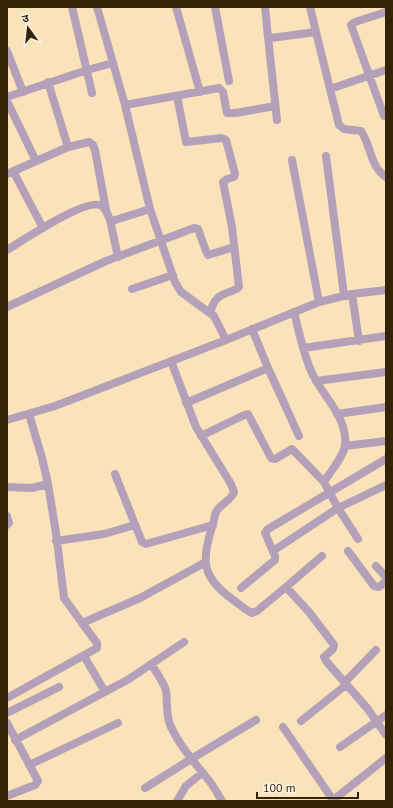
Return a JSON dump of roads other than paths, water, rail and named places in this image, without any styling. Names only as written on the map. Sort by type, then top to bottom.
[{"type":"street","points":[[72,7],[92,93]]},
{"type":"street","points":[[97,7],[125,105],[150,209],[160,241],[178,288],[181,292],[210,312],[217,320],[226,340]]},
{"type":"street","points":[[176,7],[200,92]]},
{"type":"street","points":[[215,7],[229,81]]},
{"type":"street","points":[[265,7],[277,120]]},
{"type":"street","points":[[310,7],[339,125],[344,129],[361,131],[375,165],[382,174],[386,176]]},
{"type":"street","points":[[384,116],[351,26],[355,22],[386,12]]},
{"type":"street","points":[[268,37],[271,38],[316,32]]},
{"type":"street","points":[[7,50],[23,92]]},
{"type":"street","points":[[7,98],[48,82],[113,63]]},
{"type":"street","points":[[330,89],[386,70]]},
{"type":"street","points":[[48,82],[68,147]]},
{"type":"street","points":[[125,105],[216,88],[221,89],[224,96],[227,113],[236,113],[275,106]]},
{"type":"street","points":[[177,96],[186,142],[222,138],[226,140],[236,174],[234,177],[223,182],[239,287],[218,297],[210,312]]},
{"type":"street","points":[[7,101],[36,161]]},
{"type":"street","points":[[43,228],[10,172],[68,147],[89,142],[93,145],[95,150],[106,210],[110,220],[118,257]]},
{"type":"street","points":[[326,156],[348,295],[359,341]]},
{"type":"street","points":[[292,160],[319,302]]},
{"type":"street","points":[[8,246],[61,217],[85,207],[98,204],[106,210]]},
{"type":"street","points":[[110,220],[120,219],[150,209]]},
{"type":"street","points":[[7,307],[118,257],[197,228],[200,231],[208,255],[234,247]]},
{"type":"street","points":[[132,289],[173,275]]},
{"type":"street","points":[[7,420],[55,406],[226,340],[319,302],[348,295],[386,290]]},
{"type":"street","points":[[294,312],[303,348],[311,370],[316,381],[338,414],[344,431],[344,451],[324,482]]},
{"type":"street","points":[[252,329],[299,436]]},
{"type":"street","points":[[303,348],[386,336]]},
{"type":"street","points":[[171,361],[192,418],[201,436],[231,484],[234,492],[230,499],[217,510],[207,542],[206,562],[208,573],[216,586],[252,613],[257,611],[322,556]]},
{"type":"street","points":[[186,403],[268,368]]},
{"type":"street","points":[[316,381],[386,372]]},
{"type":"street","points":[[338,414],[386,406]]},
{"type":"street","points":[[7,698],[95,650],[98,646],[64,598],[48,484],[29,414]]},
{"type":"street","points":[[201,436],[248,414],[271,458],[275,459],[292,449],[324,482],[338,508],[358,539]]},
{"type":"street","points":[[345,446],[386,441]]},
{"type":"street","points":[[241,588],[275,558],[265,533],[268,529],[386,459]]},
{"type":"street","points":[[115,474],[142,542],[146,544],[213,525]]},
{"type":"street","points":[[7,486],[32,488],[48,484]]},
{"type":"street","points":[[273,551],[338,508],[386,485]]},
{"type":"street","points":[[7,516],[9,523],[7,525]]},
{"type":"street","points":[[56,541],[104,534],[135,525]]},
{"type":"street","points":[[348,551],[374,586],[379,587],[386,581]]},
{"type":"street","points":[[82,623],[140,598],[206,562]]},
{"type":"street","points":[[376,566],[386,577]]},
{"type":"street","points":[[286,587],[309,612],[334,645],[333,649],[324,659],[367,708],[386,735]]},
{"type":"street","points":[[16,740],[129,679],[184,642]]},
{"type":"street","points":[[302,721],[345,684],[376,650]]},
{"type":"street","points":[[84,656],[105,692]]},
{"type":"street","points":[[151,664],[166,691],[168,721],[176,737],[202,773],[212,784],[222,801]]},
{"type":"street","points":[[7,713],[60,687]]},
{"type":"street","points":[[340,747],[386,715]]},
{"type":"street","points":[[144,788],[191,758],[256,720]]},
{"type":"street","points":[[7,723],[37,779],[37,783],[7,796]]},
{"type":"street","points":[[29,765],[118,723]]},
{"type":"street","points":[[284,727],[333,800],[386,758]]},
{"type":"street","points":[[177,801],[186,786],[202,773]]}]
